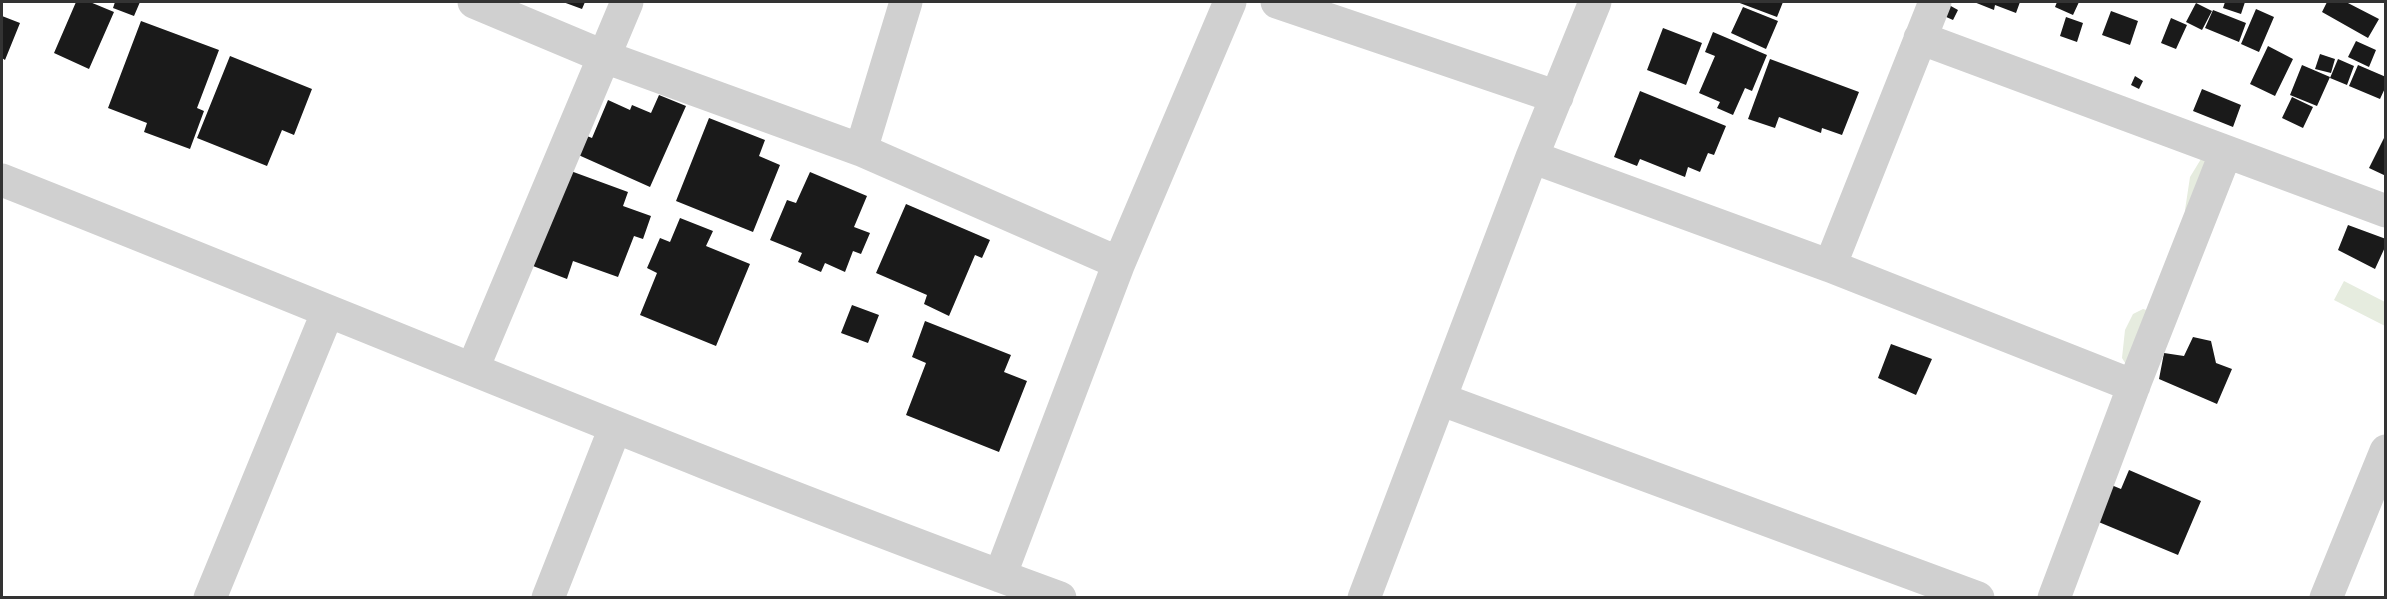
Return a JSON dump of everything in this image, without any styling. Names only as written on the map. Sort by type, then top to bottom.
[{"type":"street","points":[[474,2],[605,57],[861,150],[1119,264]]},
{"type":"street","points":[[473,368],[627,2]]},
{"type":"street","points":[[861,150],[906,2]]},
{"type":"street","points":[[1000,576],[1119,264],[1230,2]]},
{"type":"street","points":[[1277,2],[1557,97]]},
{"type":"street","points":[[1364,597],[1532,158],[1595,2]]},
{"type":"street","points":[[1830,266],[1935,2]]},
{"type":"street","points":[[1920,38],[2385,211]]},
{"type":"street","points":[[2054,597],[2224,152]]},
{"type":"street","points":[[1532,158],[1830,266],[2134,386]]},
{"type":"street","points":[[3,185],[473,368],[615,428],[1060,597]]},
{"type":"street","points":[[210,597],[328,311]]},
{"type":"street","points":[[1440,399],[1978,597]]},
{"type":"street","points":[[548,597],[615,428]]},
{"type":"street","points":[[2326,597],[2379,489],[2385,451]]},
{"type":"shaded area","points":[[2224,157],[2196,230],[2185,210],[2190,177],[2201,159]]},
{"type":"shaded area","points":[[2344,281],[2385,302],[2385,326],[2334,300]]},
{"type":"shaded area","points":[[2143,309],[2157,313],[2136,380],[2122,358],[2125,330],[2133,314]]},
{"type":"building","points":[[76,2],[90,2],[114,12],[89,69],[54,53]]},
{"type":"building","points":[[115,2],[140,2],[134,16],[113,8]]},
{"type":"building","points":[[563,2],[585,2],[582,9]]},
{"type":"building","points":[[1737,2],[1783,2],[1777,17]]},
{"type":"building","points":[[1974,2],[2020,2],[2016,13],[1995,5],[1994,10]]},
{"type":"building","points":[[2057,2],[2079,2],[2073,15],[2055,7]]},
{"type":"building","points":[[2225,2],[2245,2],[2241,14],[2223,8]]},
{"type":"building","points":[[2327,2],[2346,2],[2379,19],[2368,38],[2322,12]]},
{"type":"building","points":[[2196,3],[2212,11],[2202,30],[2186,22]]},
{"type":"building","points":[[1949,5],[1958,10],[1953,20],[1944,16]]},
{"type":"building","points":[[1743,7],[1778,21],[1766,49],[1731,33]]},
{"type":"building","points":[[2256,9],[2274,17],[2259,52],[2241,44]]},
{"type":"building","points":[[2213,10],[2246,23],[2239,42],[2205,28]]},
{"type":"building","points":[[2111,11],[2138,21],[2130,45],[2102,35]]},
{"type":"building","points":[[2,16],[20,23],[5,60],[2,58]]},
{"type":"building","points":[[2066,17],[2083,23],[2077,42],[2060,36]]},
{"type":"building","points":[[2171,18],[2187,25],[2176,49],[2161,43]]},
{"type":"building","points":[[141,21],[219,50],[197,108],[204,111],[190,149],[144,132],[147,123],[108,108]]},
{"type":"building","points":[[1663,28],[1702,43],[1686,85],[1647,70]]},
{"type":"building","points":[[1713,32],[1767,55],[1752,91],[1745,88],[1733,115],[1717,108],[1720,102],[1699,93],[1715,56],[1705,52]]},
{"type":"building","points":[[2356,41],[2376,50],[2369,67],[2348,57]]},
{"type":"building","points":[[2268,46],[2293,59],[2275,96],[2250,84]]},
{"type":"building","points":[[2320,54],[2335,59],[2331,73],[2315,69]]},
{"type":"building","points":[[230,56],[312,89],[294,135],[282,130],[267,166],[197,138]]},
{"type":"building","points":[[1770,59],[1859,92],[1842,135],[1822,128],[1821,133],[1779,117],[1775,128],[1748,119]]},
{"type":"building","points":[[2338,59],[2354,66],[2347,85],[2330,78]]},
{"type":"building","points":[[2302,65],[2330,77],[2317,106],[2290,95]]},
{"type":"building","points":[[2358,65],[2386,77],[2386,86],[2380,99],[2349,86]]},
{"type":"building","points":[[2135,76],[2143,81],[2139,89],[2131,85]]},
{"type":"building","points":[[2202,89],[2241,105],[2233,127],[2193,111]]},
{"type":"building","points":[[1640,91],[1726,126],[1714,155],[1708,153],[1700,172],[1688,167],[1685,177],[1640,159],[1637,166],[1614,157]]},
{"type":"building","points":[[659,95],[686,106],[650,187],[574,153],[582,134],[592,138],[608,100],[630,110],[632,105],[651,113]]},
{"type":"building","points":[[2292,97],[2313,107],[2303,128],[2282,118]]},
{"type":"building","points":[[709,118],[765,140],[759,156],[780,165],[753,232],[676,201]]},
{"type":"building","points":[[2386,134],[2386,176],[2369,168]]},
{"type":"building","points":[[568,170],[628,192],[623,206],[651,216],[643,239],[634,236],[618,277],[573,261],[567,279],[533,266]]},
{"type":"building","points":[[810,172],[867,196],[854,227],[870,233],[861,254],[853,251],[845,272],[825,263],[821,272],[798,262],[802,253],[770,240],[787,200],[796,203]]},
{"type":"building","points":[[906,204],[990,240],[982,258],[975,255],[949,316],[924,304],[927,295],[876,273]]},
{"type":"building","points":[[680,218],[713,231],[706,246],[750,264],[716,346],[640,315],[657,273],[647,268],[660,238],[670,242]]},
{"type":"building","points":[[2348,225],[2386,239],[2386,245],[2375,269],[2338,250]]},
{"type":"building","points":[[852,305],[879,315],[868,343],[841,333]]},
{"type":"building","points":[[925,321],[1011,355],[1004,372],[1027,381],[999,452],[906,415],[926,363],[912,357]]},
{"type":"building","points":[[2193,337],[2211,341],[2216,363],[2232,369],[2217,404],[2159,379],[2164,353],[2184,356]]},
{"type":"building","points":[[1891,344],[1932,359],[1916,395],[1878,378]]},
{"type":"building","points":[[2129,470],[2201,501],[2178,555],[2089,518],[2104,482],[2121,489]]}]
